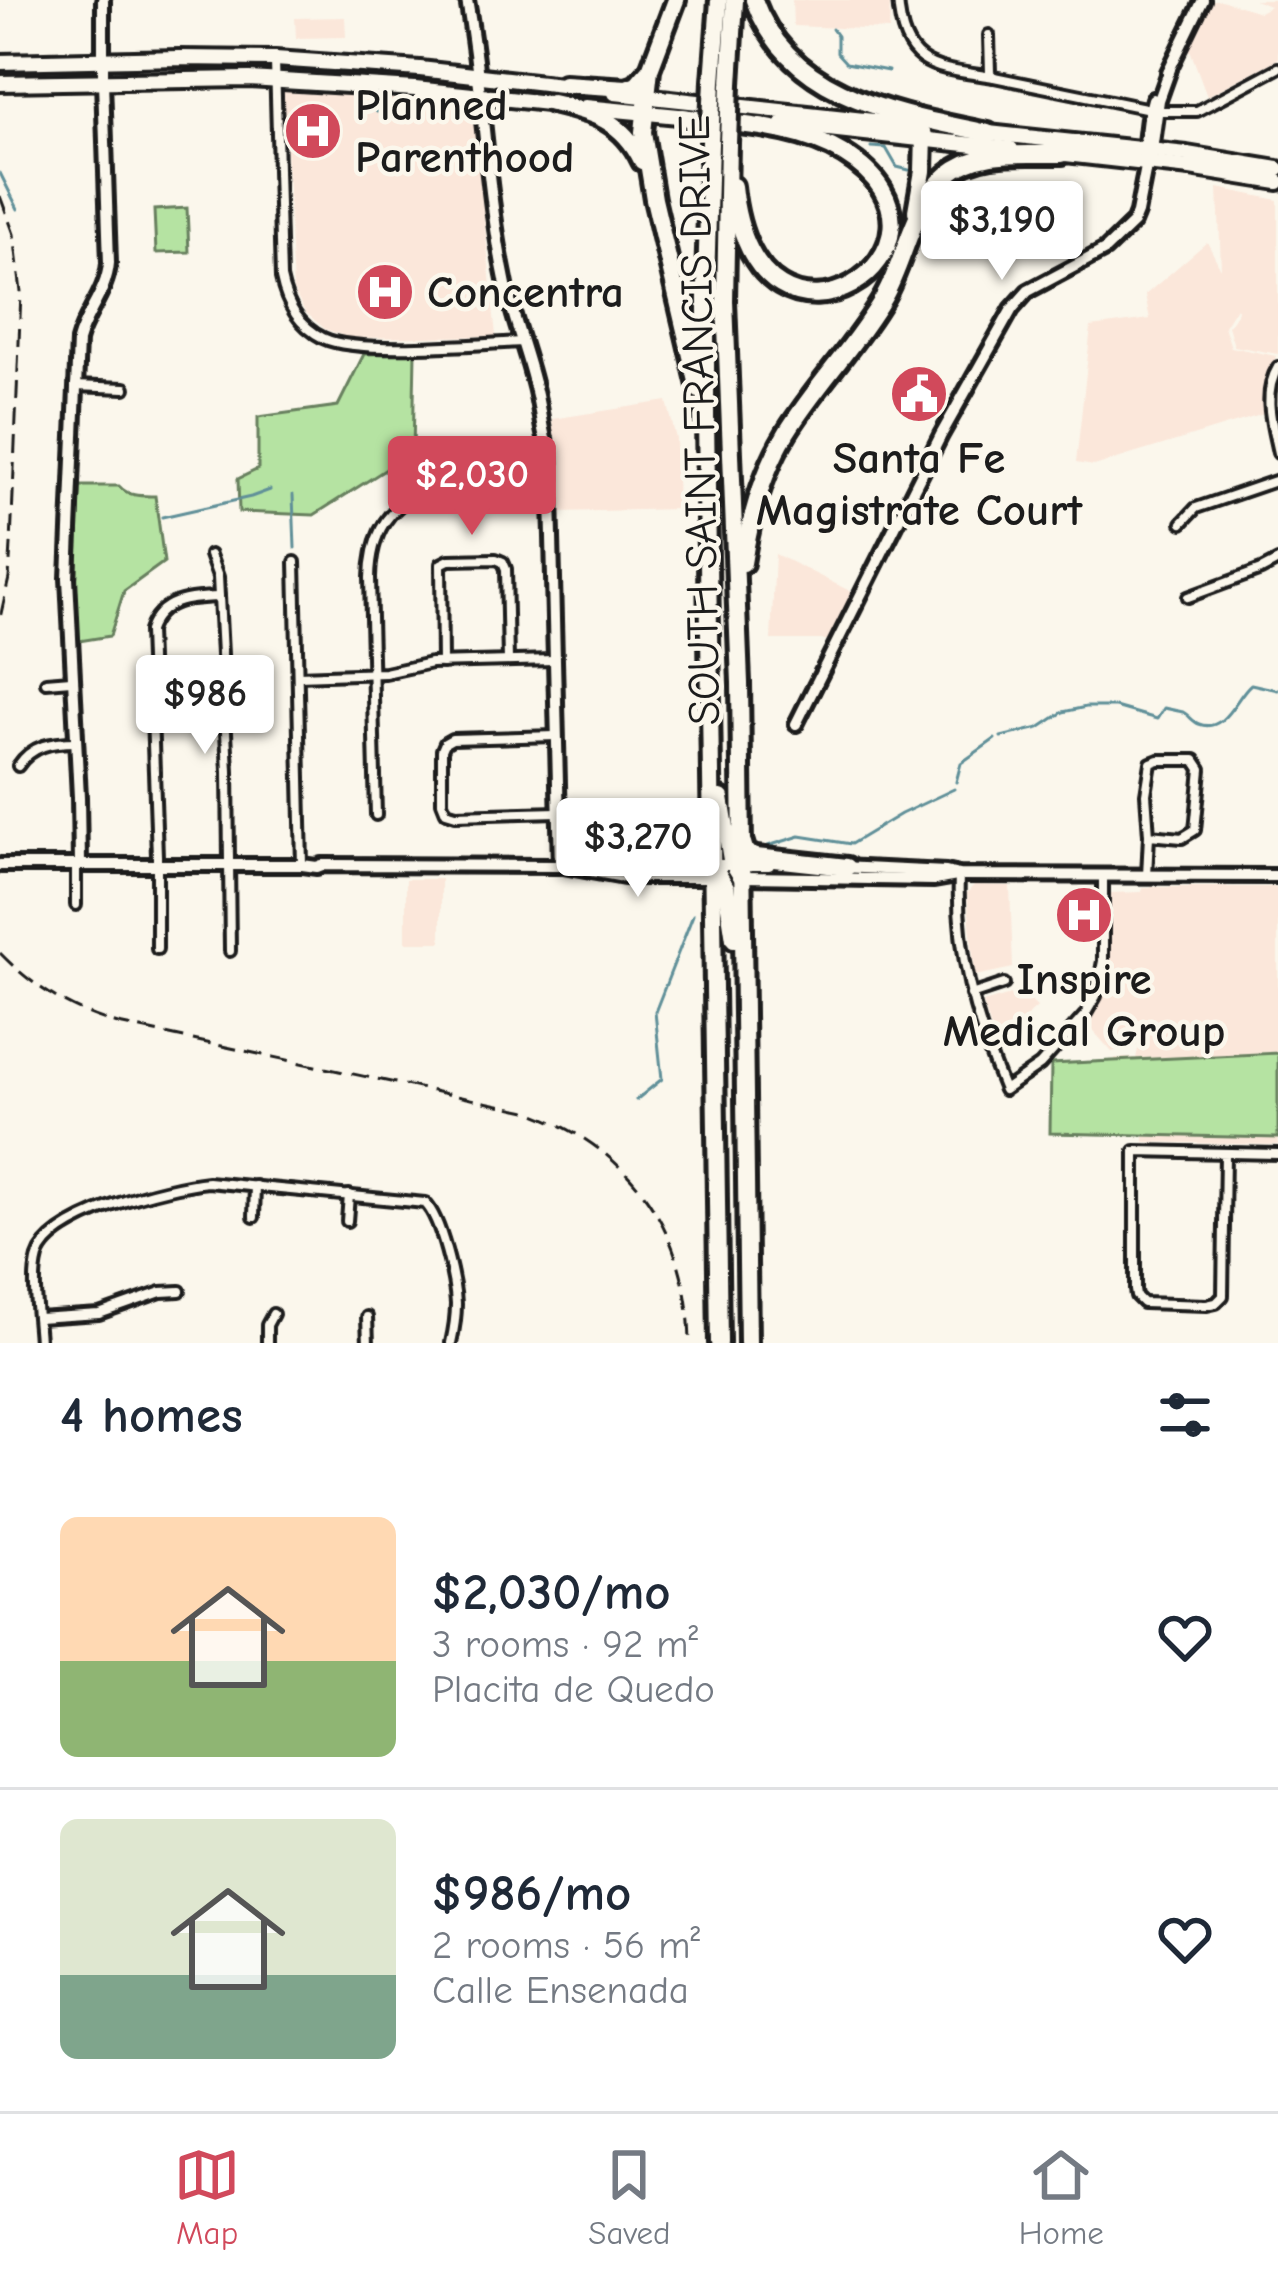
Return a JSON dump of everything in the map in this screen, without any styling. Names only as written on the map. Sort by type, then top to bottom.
[{"type":"highway","points":[[676,0],[650,69],[644,140],[698,382],[707,465]]},
{"type":"highway","name":"SOUTH SAINT FRANCIS DRIVE","points":[[719,0],[742,838],[728,871],[715,1116],[719,1343]]},
{"type":"highway","name":"SOUTH SAINT FRANCIS DRIVE","points":[[735,0],[722,83],[729,109],[706,285],[707,465],[712,777],[743,999],[748,1343]]},
{"type":"highway","points":[[754,0],[790,58],[830,88],[896,113],[988,133]]},
{"type":"highway","points":[[564,84],[627,88],[650,69]]},
{"type":"highway","points":[[552,103],[593,112],[625,133],[640,156],[654,199]]},
{"type":"highway","points":[[682,117],[786,132],[828,146],[859,165],[881,190],[890,217],[888,244],[872,272],[848,289],[823,296],[797,292],[772,278],[751,252],[740,224],[723,142]]},
{"type":"highway","points":[[902,124],[919,129],[924,140],[911,236]]},
{"type":"highway","points":[[738,611],[745,549],[769,469],[786,434],[885,295],[930,194],[959,167],[992,155],[1062,154]]},
{"type":"highway","points":[[711,718],[728,871]]},
{"type":"highway","points":[[600,862],[669,860],[702,850],[708,835],[712,777]]},
{"type":"highway","points":[[742,838],[746,853],[756,857],[848,867]]},
{"type":"highway","points":[[718,1266],[729,1343]]},
{"type":"main road","points":[[0,62],[275,59],[479,75],[564,84],[682,117],[1062,154],[1147,154],[1278,182]]},
{"type":"main road","points":[[0,83],[274,80],[902,124],[1278,169]]},
{"type":"street","points":[[76,905],[76,742],[68,578],[76,352],[81,329],[108,274],[104,0]]},
{"type":"street","points":[[466,0],[505,283],[536,387],[546,444],[543,456],[549,465],[560,866]]},
{"type":"street","points":[[898,0],[900,27],[909,47],[926,63],[1154,110],[1197,111],[1278,68]]},
{"type":"street","points":[[796,724],[941,435],[1012,309],[1028,291],[1105,250],[1137,213],[1154,110],[1203,0]]},
{"type":"street","points":[[989,35],[994,77]]},
{"type":"street","points":[[275,59],[281,278],[289,304],[310,330],[341,344],[370,346],[522,343]]},
{"type":"street","points":[[1278,367],[1269,388],[1278,453]]},
{"type":"street","points":[[75,386],[125,388]]},
{"type":"street","points":[[1182,523],[1196,508],[1278,480]]},
{"type":"street","points":[[376,815],[371,558],[376,539],[390,515],[418,493],[442,485],[549,481]]},
{"type":"street","points":[[209,555],[217,572],[219,597],[230,950]]},
{"type":"street","points":[[442,663],[441,564],[449,560],[496,559],[505,566],[508,661]]},
{"type":"street","points":[[1188,597],[1278,561]]},
{"type":"street","points":[[295,562],[302,865]]},
{"type":"street","points":[[157,949],[149,631],[157,614],[174,602],[219,597]]},
{"type":"street","points":[[298,676],[373,674],[442,663],[554,660]]},
{"type":"street","points":[[46,682],[71,680]]},
{"type":"street","points":[[556,736],[445,743],[442,802],[446,812],[456,814],[558,812]]},
{"type":"street","points":[[18,766],[26,754],[43,745],[76,742]]},
{"type":"street","points":[[1147,876],[1146,794],[1151,763],[1195,760],[1201,769],[1196,830],[1182,838],[1149,835]]},
{"type":"street","points":[[560,866],[600,862],[934,880],[959,875],[1278,876]]},
{"type":"street","points":[[2,864],[560,866],[625,877],[848,867],[959,875]]},
{"type":"street","points":[[959,875],[958,912],[971,995],[1004,1090],[1040,1065],[1085,1016],[1096,996],[1102,961],[1102,876]]},
{"type":"street","points":[[971,995],[1004,984]]},
{"type":"street","points":[[1225,1153],[1223,1296],[1212,1305],[1149,1305],[1139,1300],[1135,1291],[1135,1151],[1278,1154]]},
{"type":"street","points":[[39,1343],[37,1261],[47,1240],[98,1211],[190,1184],[217,1182],[432,1202],[455,1293],[451,1343]]},
{"type":"street","points":[[254,1217],[255,1186]]},
{"type":"street","points":[[347,1221],[349,1195]]},
{"type":"street","points":[[38,1318],[92,1316],[161,1292],[180,1291]]},
{"type":"street","points":[[267,1343],[267,1325],[273,1314]]},
{"type":"street","points":[[367,1317],[368,1343]]},
{"type":"shaded area","points":[[792,0],[890,0],[889,30],[793,26]]},
{"type":"shaded area","points":[[1212,0],[1259,12],[1270,6],[1254,0],[1278,0],[1278,59],[1207,96],[1189,47]]},
{"type":"shaded area","points":[[345,17],[346,37],[296,38],[295,18]]},
{"type":"shaded area","points":[[283,89],[473,106],[496,336],[349,338],[325,329],[305,312],[293,290]]},
{"type":"shaded area","points":[[1218,188],[1278,200],[1278,354],[1234,346],[1228,326],[1236,307],[1224,326],[1231,347],[1276,356],[1265,383],[1264,414],[1094,466],[1076,463],[1091,327],[1150,319],[1145,295],[1207,242],[1221,269]]},
{"type":"shaded area","points":[[667,401],[676,439],[678,509],[559,512],[552,419]]},
{"type":"shaded area","points":[[775,554],[854,593],[829,640],[771,640]]},
{"type":"shaded area","points":[[406,879],[441,879],[441,942],[406,942]]},
{"type":"shaded area","points":[[974,885],[1010,886],[1013,968],[975,976],[967,893]]},
{"type":"shaded area","points":[[1143,887],[1278,887],[1278,1145],[1144,1142],[1144,1130],[1114,1064],[1115,1058],[1136,1058],[1139,1045],[1112,1052],[1088,1025],[1108,978],[1109,893],[1142,892]]},
{"type":"shaded area","points":[[1021,992],[1037,1007],[996,1045],[983,1003]]},
{"type":"green space","points":[[187,208],[189,252],[156,253],[154,210]]},
{"type":"green space","points":[[415,353],[413,452],[314,515],[239,512],[238,479],[258,469],[258,417],[338,406],[364,354]]},
{"type":"green space","points":[[80,486],[119,486],[131,494],[155,496],[164,562],[124,591],[110,636],[79,641],[76,600]]},
{"type":"green space","points":[[1278,1053],[1278,1138],[1050,1133],[1051,1064]]},
{"type":"waterway","points":[[832,29],[837,53],[846,63],[888,71]]},
{"type":"waterway","points":[[370,103],[377,112]]},
{"type":"waterway","points":[[871,147],[886,148],[897,167],[909,170]]},
{"type":"waterway","points":[[0,173],[18,209]]},
{"type":"waterway","points":[[162,517],[270,490]]},
{"type":"waterway","points":[[293,495],[295,548]]},
{"type":"waterway","points":[[1001,737],[1039,728],[1063,712],[1086,707],[1115,707],[1157,719],[1164,708],[1208,726],[1223,719],[1251,684],[1278,690]]},
{"type":"waterway","points":[[956,782],[961,763],[995,739]]},
{"type":"waterway","points":[[768,846],[800,836],[851,844],[954,789]]},
{"type":"waterway","points":[[636,1100],[662,1079],[655,1012],[693,915]]},
{"type":"railway","points":[[0,196],[14,234],[21,292],[9,578],[0,618]]},
{"type":"railway","points":[[0,953],[54,997],[118,1024],[527,1111],[564,1127],[625,1172],[648,1200],[679,1265],[690,1343]]},
{"type":"place","name":"Planned Parenthood","points":[[313,131]]},
{"type":"place","name":"Concentra","points":[[385,292]]},
{"type":"place","name":"Santa Fe Magistrate Court","points":[[919,394]]},
{"type":"place","name":"Inspire Medical Group","points":[[1084,915]]}]
